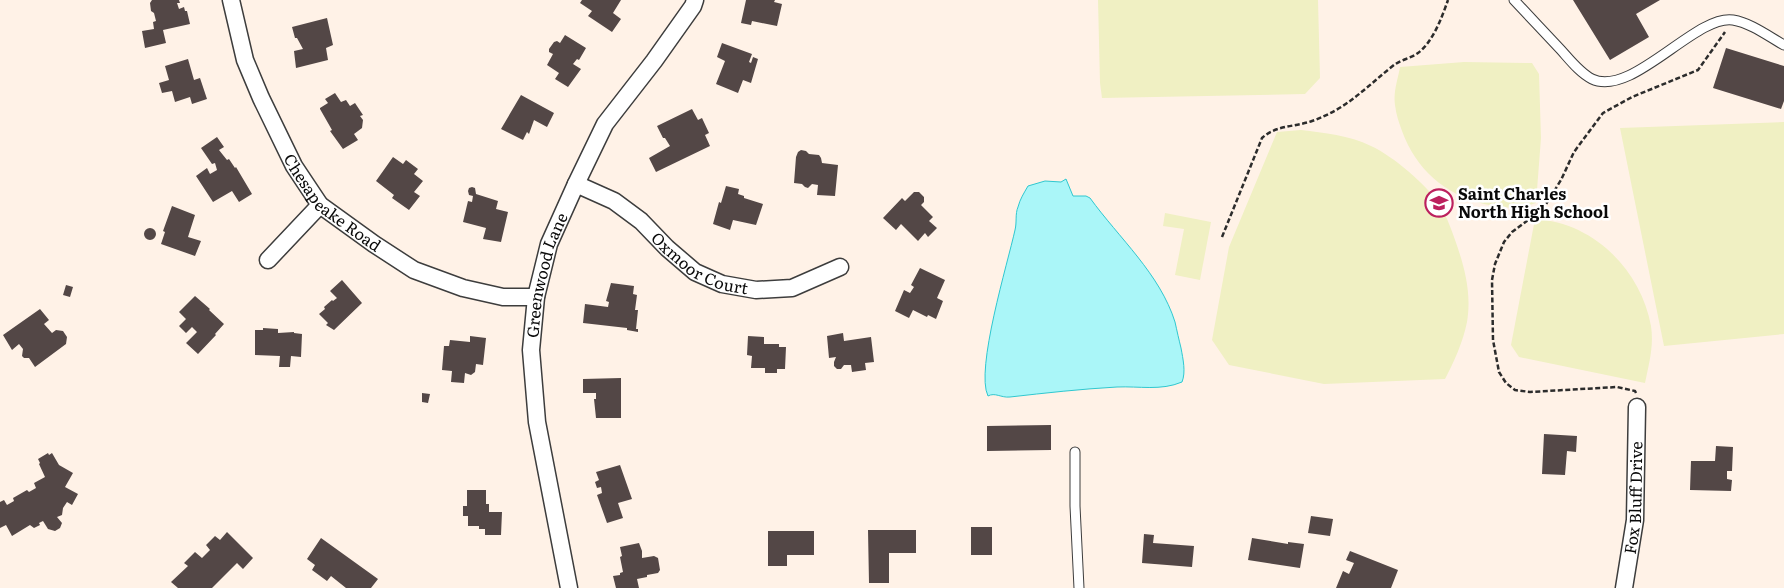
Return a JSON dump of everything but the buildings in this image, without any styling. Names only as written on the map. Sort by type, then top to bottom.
[{"type":"street","name":"Chesapeake Road","points":[[231,0],[245,60],[261,98],[294,166],[320,205],[414,270],[463,288],[503,297],[536,297]]},
{"type":"street","name":"Greenwood Lane","points":[[569,588],[537,422],[531,350],[536,297],[549,244],[605,124],[660,53],[693,6],[695,0]]},
{"type":"street","name":"Oxmoor Court","points":[[576,184],[614,201],[642,221],[667,248],[695,272],[722,284],[756,290],[792,288],[840,267]]},
{"type":"street","points":[[268,260],[320,205]]},
{"type":"street","name":"Fox Bluff Drive","points":[[1624,588],[1635,520],[1638,407]]},
{"type":"lane","points":[[1514,0],[1578,68],[1592,79],[1605,82],[1638,70],[1706,27],[1724,20],[1733,20],[1750,26],[1784,45]]},
{"type":"lane","points":[[1075,452],[1075,506],[1079,588]]},
{"type":"path","points":[[1222,237],[1262,138],[1268,132],[1311,121],[1334,112],[1361,95],[1395,64],[1418,53],[1440,22],[1448,0]]},
{"type":"path","points":[[1638,407],[1638,395],[1626,388],[1530,392],[1515,390],[1506,383],[1499,372],[1493,340],[1492,280],[1495,264],[1504,242],[1512,232],[1543,210],[1561,180],[1574,152],[1603,114],[1632,97],[1698,70],[1725,32]]},
{"type":"green space","points":[[1098,0],[1318,0],[1320,78],[1305,94],[1102,98]]},
{"type":"green space","points":[[1464,62],[1532,63],[1539,74],[1541,138],[1536,203],[1522,207],[1504,207],[1484,204],[1456,194],[1433,178],[1415,157],[1408,145],[1395,105],[1395,90],[1400,67]]},
{"type":"green space","points":[[1784,122],[1784,334],[1664,346],[1620,128]]},
{"type":"green space","points":[[1301,130],[1345,137],[1363,142],[1380,151],[1418,180],[1440,205],[1461,258],[1468,289],[1467,322],[1455,359],[1445,379],[1324,384],[1229,365],[1212,340],[1229,247],[1277,132]]},
{"type":"green space","points":[[1165,213],[1211,222],[1200,280],[1175,275],[1184,229],[1163,226]]},
{"type":"green space","points":[[1535,219],[1556,222],[1576,229],[1595,239],[1625,268],[1637,286],[1646,305],[1651,326],[1651,348],[1645,383],[1519,357],[1511,345]]},
{"type":"water","points":[[1066,179],[1073,196],[1086,196],[1090,198],[1138,257],[1159,288],[1175,322],[1183,361],[1184,374],[1182,382],[1158,387],[1117,387],[1010,397],[988,396],[985,383],[989,340],[1015,230],[1019,204],[1028,186],[1045,181],[1061,182]]},
{"type":"place","name":"Saint Charles North High School","points":[[1439,203]]}]
